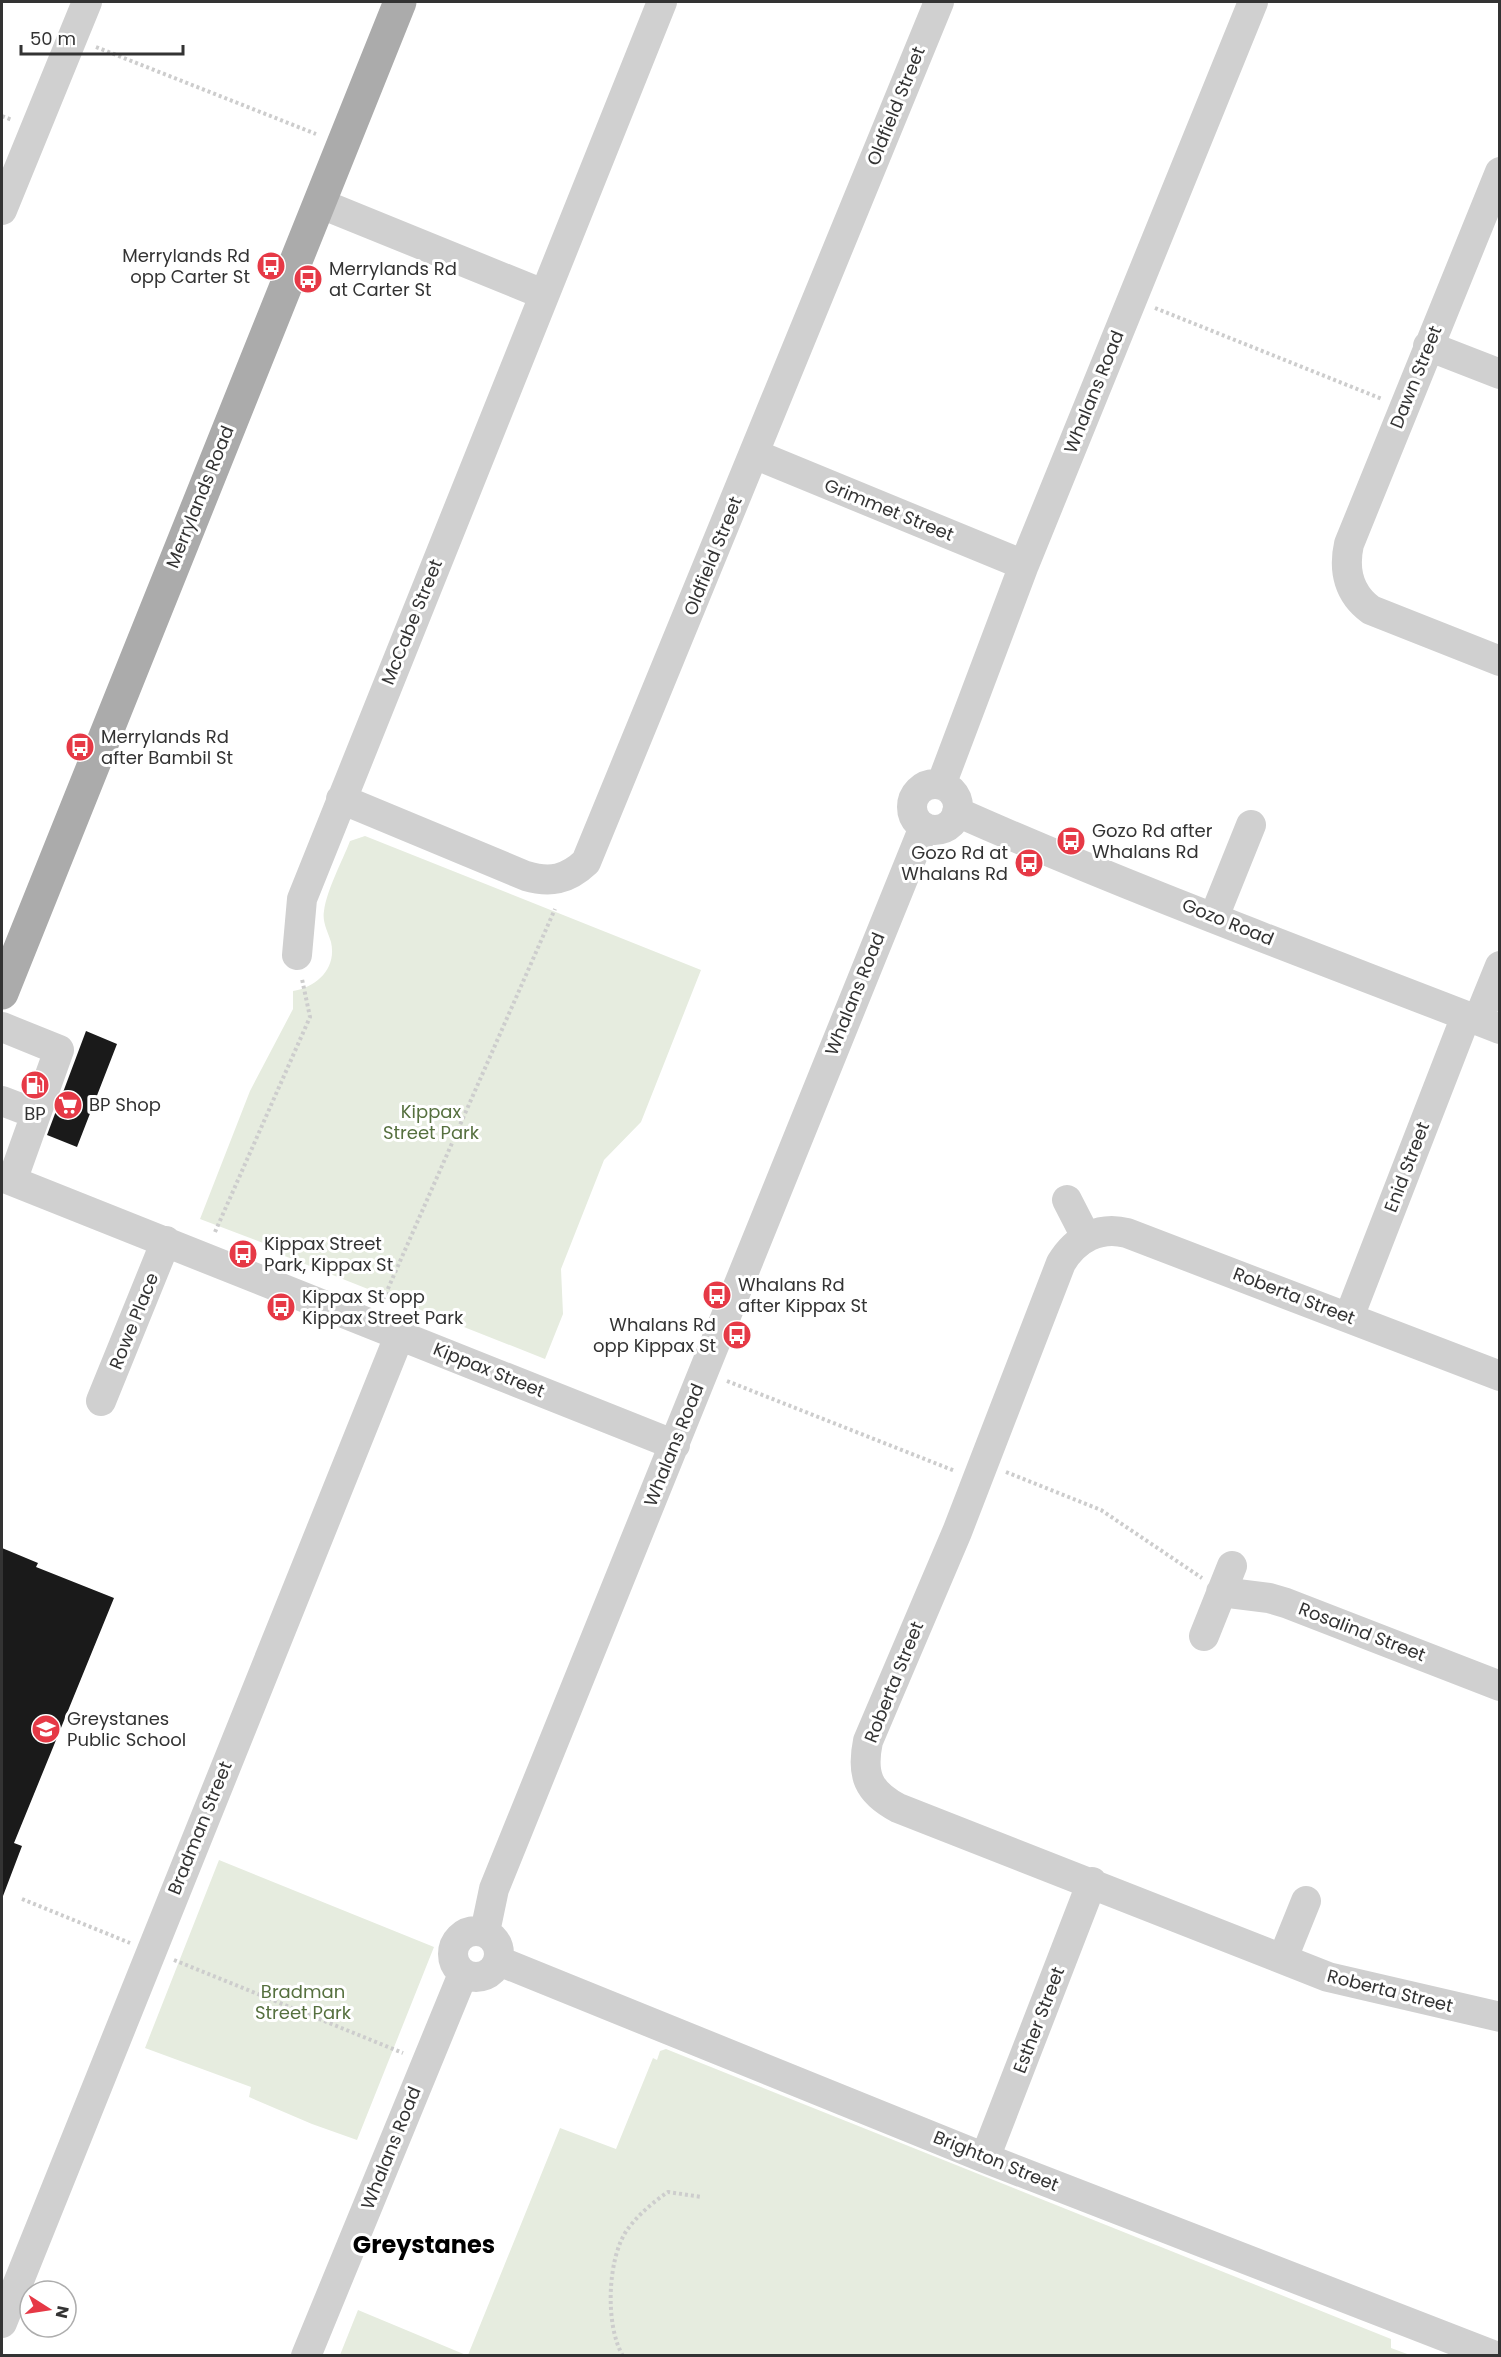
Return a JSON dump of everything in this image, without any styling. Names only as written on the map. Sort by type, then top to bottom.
[{"type":"main road","name":"Merrylands Road","points":[[3,984],[400,2]]},
{"type":"street","points":[[2,210],[87,2]]},
{"type":"street","points":[[319,203],[543,294],[662,2]]},
{"type":"street","name":"Oldfield Street","points":[[341,799],[526,876],[551,880],[569,876],[586,862],[593,850],[939,2]]},
{"type":"street","name":"Whalans Road","points":[[941,785],[1024,565],[1253,2]]},
{"type":"street","name":"Dawn Street","points":[[1500,172],[1349,544],[1340,591],[1358,599],[1371,610],[1500,661]]},
{"type":"street","name":"McCabe Street","points":[[297,955],[302,899],[543,294]]},
{"type":"street","points":[[1428,346],[1500,375]]},
{"type":"street","name":"Grimmet Street","points":[[754,454],[1024,565]]},
{"type":"street","points":[[941,785],[954,794],[958,803],[957,812],[953,821],[943,828],[933,830],[924,827],[916,820],[912,813],[914,798],[923,787],[941,785]]},
{"type":"street","name":"Gozo Road","points":[[957,812],[1004,833],[1481,1022]]},
{"type":"street","points":[[1214,917],[1251,825]]},
{"type":"street","name":"Whalans Road","points":[[485,1932],[494,1889],[924,827]]},
{"type":"street","name":"Enid Street","points":[[1349,1317],[1481,1022],[1500,966]]},
{"type":"street","points":[[2,1027],[59,1050],[36,1114],[7,1179]]},
{"type":"street","points":[[2,1101],[36,1114]]},
{"type":"street","name":"Kippax Street","points":[[7,1179],[675,1445]]},
{"type":"street","points":[[1067,1200],[1086,1237]]},
{"type":"street","name":"Roberta Street","points":[[1500,1376],[1127,1233],[1104,1231],[1086,1237],[1072,1247],[1061,1263],[957,1532],[868,1741],[865,1767],[870,1786],[892,1804],[1283,1958],[1339,1980],[1500,2017]]},
{"type":"street","name":"Rowe Place","points":[[101,1401],[166,1241]]},
{"type":"street","name":"Bradman Street","points":[[2,2323],[400,1334]]},
{"type":"street","name":"Rosalind Street","points":[[1204,1636],[1226,1579],[1500,1686]]},
{"type":"street","name":"Esther Street","points":[[985,2158],[1092,1882]]},
{"type":"street","points":[[1283,1958],[1306,1900]]},
{"type":"street","points":[[474,1930],[485,1932],[494,1938],[498,1945],[499,1961],[495,1968],[482,1977],[463,1974],[455,1965],[453,1957],[455,1942],[466,1932],[474,1930]]},
{"type":"street","name":"Brighton Street","points":[[499,1961],[985,2158],[1495,2355]]},
{"type":"street","name":"Whalans Road","points":[[306,2355],[463,1974]]},
{"type":"path","points":[[72,38],[316,134]]},
{"type":"path","points":[[1132,299],[1387,400]]},
{"type":"path","points":[[383,1300],[555,909]]},
{"type":"path","points":[[215,1232],[310,1017],[297,955]]},
{"type":"path","points":[[22,1899],[426,2062]]},
{"type":"path","points":[[623,2355],[613,2327],[611,2295],[615,2262],[627,2231],[668,2192],[702,2197]]},
{"type":"green space","name":"Kippax Street Park","points":[[365,836],[701,970],[641,1122],[604,1160],[561,1269],[563,1314],[545,1359],[282,1255],[284,1251],[200,1219],[250,1091],[293,1009],[293,991],[317,981],[328,968],[332,951],[324,911],[331,885],[350,841]]},
{"type":"green space","name":"Bradman Street Park","points":[[219,1860],[434,1947],[357,2140],[249,2097],[251,2087],[145,2048]]},
{"type":"green space","points":[[666,2049],[1391,2339],[1391,2348],[1410,2355],[468,2355],[560,2128],[616,2149],[653,2058],[657,2060],[660,2051]]},
{"type":"green space","points":[[358,2310],[466,2355],[340,2355]]},
{"type":"building","points":[[86,1031],[117,1044],[77,1147],[47,1135]]},
{"type":"building","points":[[2,1548],[38,1563],[36,1567],[114,1598],[14,1843],[22,1846],[3,1896]]},
{"type":"place","name":"Merrylands Rd opp Carter St","points":[[271,266]]},
{"type":"place","name":"Merrylands Rd at Carter St","points":[[308,279]]},
{"type":"place","name":"Merrylands Rd after Bambil St","points":[[80,747]]},
{"type":"place","name":"Gozo Rd after Whalans Rd","points":[[1071,841]]},
{"type":"place","name":"Gozo Rd at Whalans Rd","points":[[1029,863]]},
{"type":"place","name":"BP","points":[[35,1085]]},
{"type":"place","name":"BP Shop","points":[[68,1105]]},
{"type":"place","name":"Kippax Street Park, Kippax St","points":[[243,1254]]},
{"type":"place","name":"Whalans Rd after Kippax St","points":[[717,1295]]},
{"type":"place","name":"Kippax St opp Kippax Street Park","points":[[281,1307]]},
{"type":"place","name":"Whalans Rd opp Kippax St","points":[[737,1335]]},
{"type":"place","name":"Greystanes Public School","points":[[46,1729]]},
{"type":"district","name":"Greystanes","points":[[424,2245]]}]
